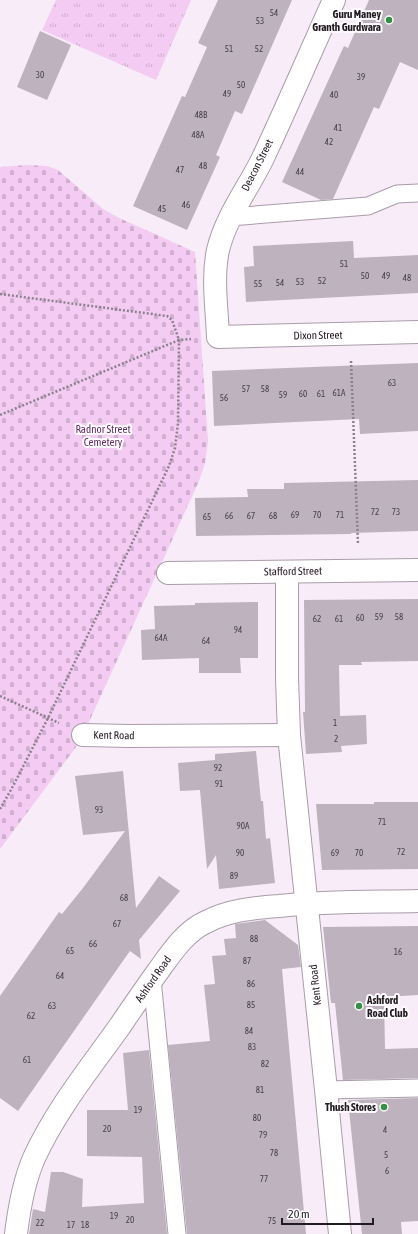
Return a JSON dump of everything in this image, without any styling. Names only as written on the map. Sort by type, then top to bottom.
[{"type":"street","name":"Deacon Street","points":[[218,337],[215,279],[218,251],[230,217],[261,160],[334,0]]},
{"type":"street","name":"Dixon Street","points":[[218,337],[418,332]]},
{"type":"street","name":"Stafford Street","points":[[168,573],[418,570]]},
{"type":"street","name":"Kent Road","points":[[287,572],[287,678],[289,735],[340,1234]]},
{"type":"street","name":"Kent Road","points":[[83,735],[289,735]]},
{"type":"street","name":"Ashford Road","points":[[16,1234],[26,1180],[33,1159],[45,1137],[70,1096],[174,949],[188,934],[204,922],[243,909],[306,903],[418,901]]},
{"type":"lane","points":[[230,217],[368,206],[397,194],[418,193]]},
{"type":"lane","points":[[152,980],[177,1234]]},
{"type":"lane","points":[[326,1090],[418,1088]]},
{"type":"path","points":[[0,294],[168,316],[172,320],[179,340],[178,423],[176,442],[169,466],[48,718],[0,809]]},
{"type":"path","points":[[349,334],[360,570]]},
{"type":"path","points":[[0,415],[179,340],[218,337]]},
{"type":"path","points":[[0,696],[48,718]]},
{"type":"green space","points":[[56,0],[191,0],[156,80],[42,30]]},
{"type":"green space","name":"Radnor Street Cemetery","points":[[27,165],[47,166],[58,170],[103,209],[119,218],[195,252],[208,441],[205,463],[199,481],[83,735],[76,747],[0,849],[0,167]]},
{"type":"building","points":[[218,0],[292,0],[242,114],[235,111],[216,155],[220,157],[187,230],[133,206],[182,96],[185,97],[207,47],[198,43]]},
{"type":"building","points":[[369,0],[418,0],[418,70],[400,62],[379,109],[374,107],[333,199],[321,200],[282,182],[344,46],[348,48]]},
{"type":"building","points":[[40,31],[71,45],[47,100],[17,87]]},
{"type":"building","points":[[353,241],[354,258],[418,255],[418,293],[246,302],[244,267],[254,266],[253,246]]},
{"type":"building","points":[[418,363],[418,431],[360,434],[359,419],[214,426],[212,371]]},
{"type":"building","points":[[418,480],[418,531],[351,534],[196,536],[195,498],[248,497],[247,489],[284,489],[284,483]]},
{"type":"building","points":[[418,599],[418,661],[361,662],[362,665],[339,665],[340,716],[366,715],[367,744],[341,746],[342,752],[306,754],[303,712],[305,712],[304,600]]},
{"type":"building","points":[[258,602],[258,658],[240,658],[241,673],[199,673],[199,658],[142,660],[141,630],[155,629],[154,606],[195,605],[195,603]]},
{"type":"building","points":[[256,751],[261,801],[263,801],[266,839],[270,838],[275,883],[219,889],[216,855],[207,869],[200,790],[180,791],[178,763],[215,760],[215,754]]},
{"type":"building","points":[[123,771],[136,908],[159,876],[180,891],[139,940],[141,959],[130,951],[18,1111],[0,1098],[0,996],[59,912],[62,914],[125,831],[83,835],[75,776]]},
{"type":"building","points":[[374,802],[418,802],[418,869],[322,870],[316,804],[374,804]]},
{"type":"building","points":[[265,920],[298,945],[301,967],[282,969],[306,1234],[187,1234],[168,1045],[210,1041],[204,985],[215,984],[212,956],[226,955],[224,939],[236,938],[235,924]]},
{"type":"building","name":"Ashford Road Club","points":[[418,926],[418,995],[384,997],[385,1049],[418,1048],[418,1078],[343,1080],[335,1003],[331,1003],[323,927]]},
{"type":"building","points":[[149,1050],[167,1234],[29,1234],[33,1209],[45,1212],[51,1172],[63,1172],[83,1179],[82,1207],[144,1203],[142,1157],[87,1156],[87,1110],[128,1110],[123,1053]]},
{"type":"building","points":[[418,1098],[418,1221],[401,1222],[402,1234],[362,1234],[348,1100]]},
{"type":"place","name":"Guru Maney Granth Gurdwara","points":[[389,20]]},
{"type":"place","name":"Ashford Road Club","points":[[359,1006]]},
{"type":"place","name":"Thush Stores","points":[[384,1107]]}]
